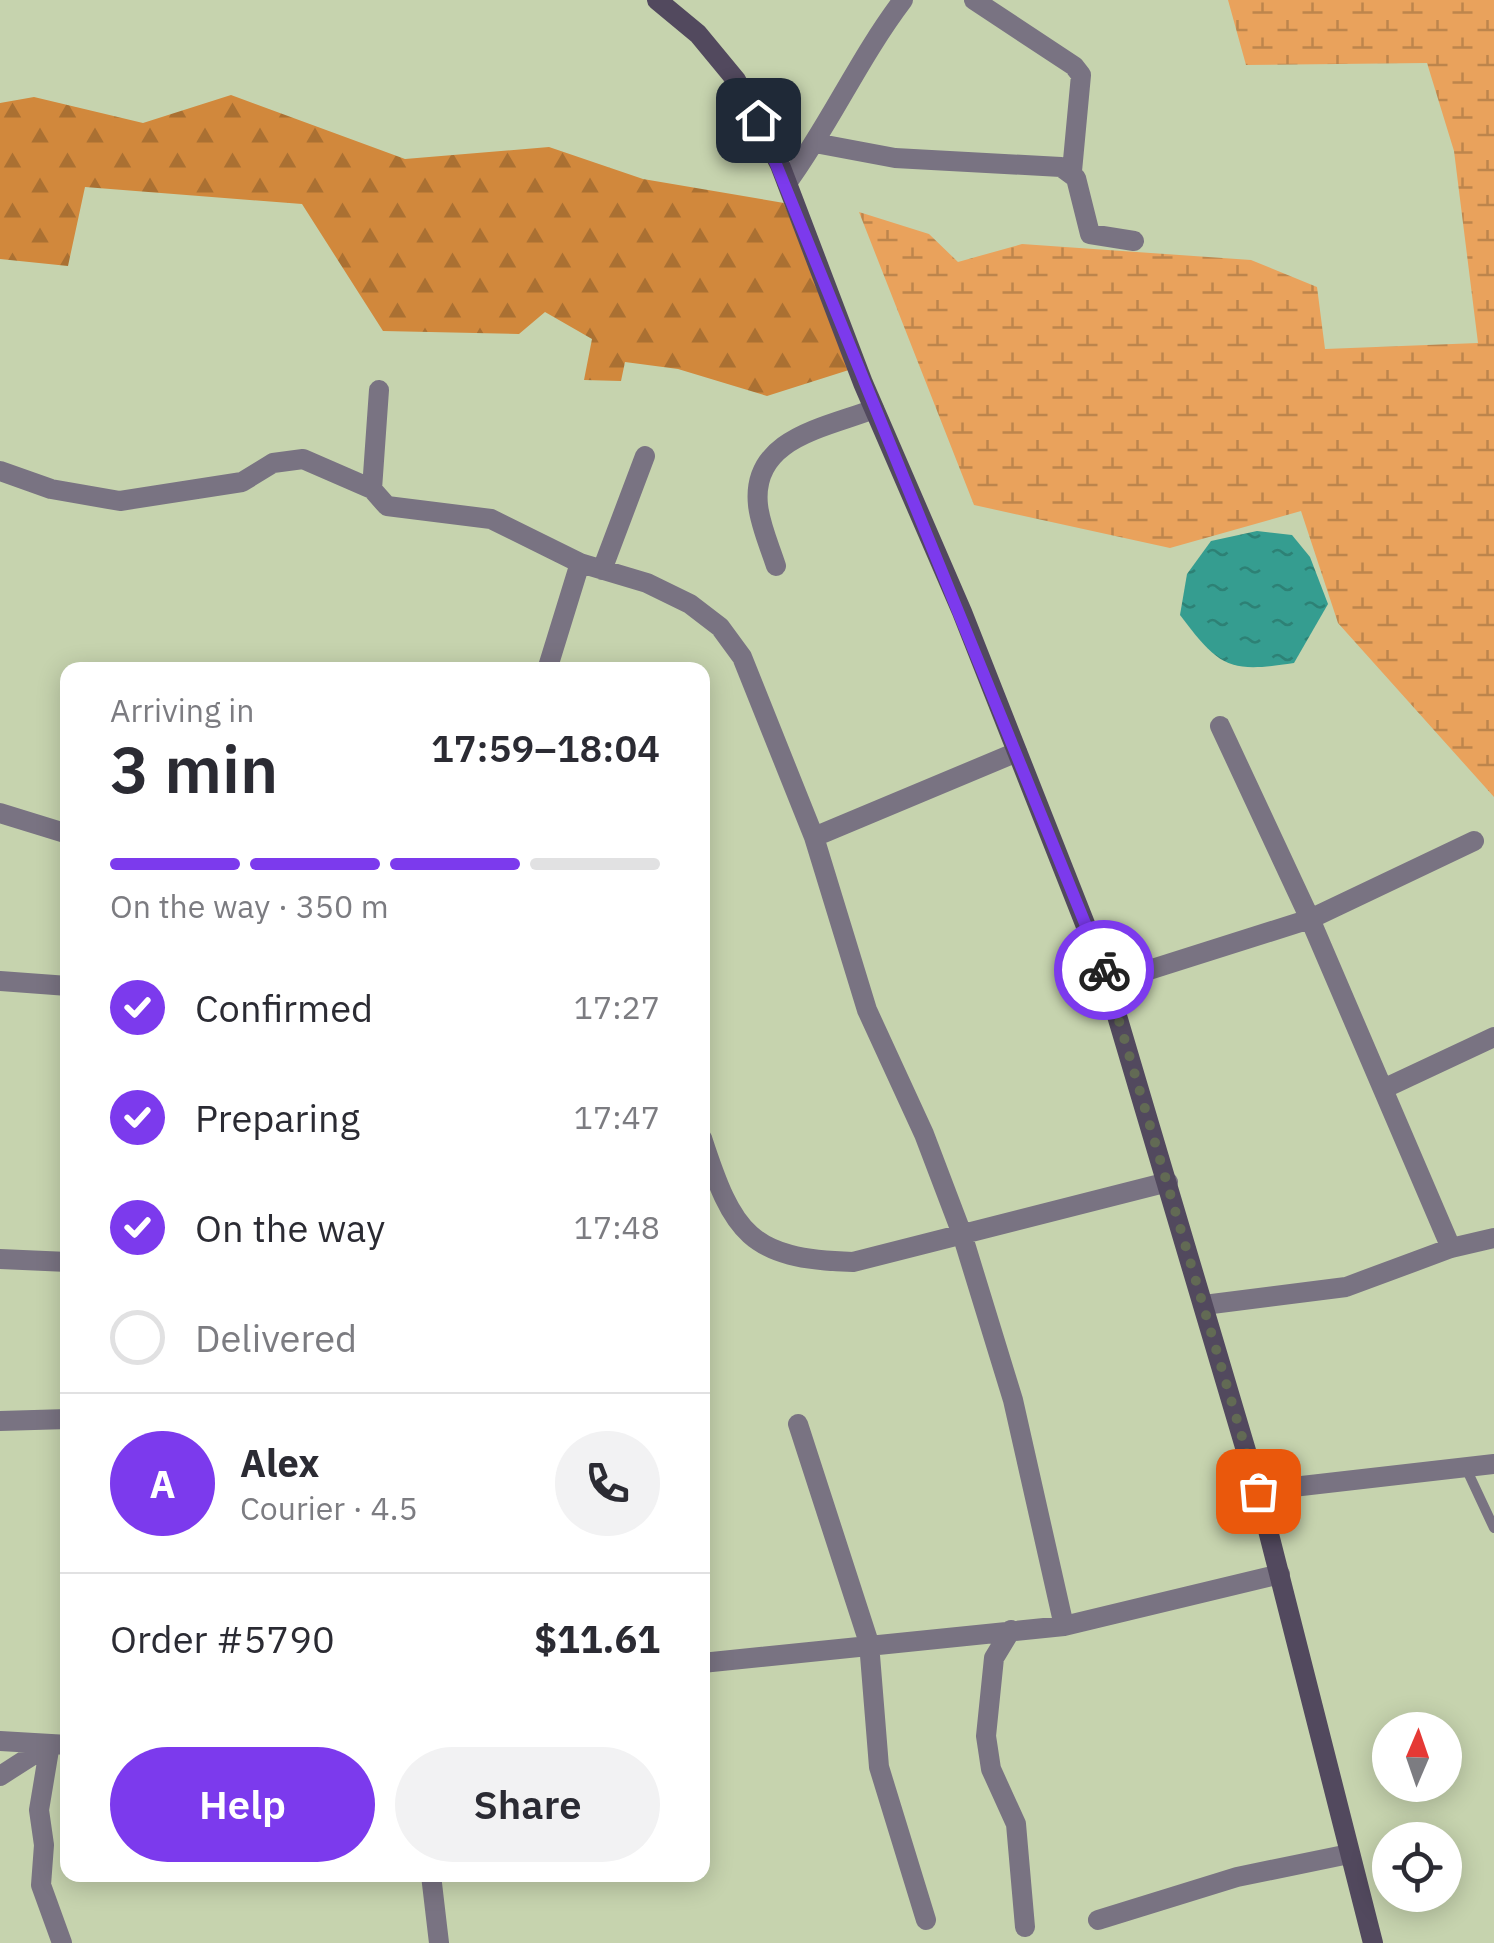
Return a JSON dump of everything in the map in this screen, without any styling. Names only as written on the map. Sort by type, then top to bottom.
[{"type":"street","points":[[786,183],[816,143],[858,64],[904,0]]},
{"type":"street","points":[[974,0],[1074,66],[1081,75],[1072,171],[1090,234],[1134,241]]},
{"type":"street","points":[[663,2],[698,34],[736,80],[786,183],[1108,983],[1258,1491],[1348,1854],[1374,1943]]},
{"type":"street","points":[[816,143],[895,158],[1072,171]]},
{"type":"street","points":[[372,489],[379,390]]},
{"type":"street","points":[[776,566],[758,505],[764,461],[781,445],[874,409]]},
{"type":"street","points":[[602,570],[644,456]]},
{"type":"street","points":[[0,471],[51,489],[120,501],[242,482],[272,463],[303,459],[372,489],[386,506],[492,519],[580,564],[662,590],[690,604],[720,627],[742,657],[814,838],[867,1010],[924,1134],[962,1234],[1014,1400],[1064,1626]]},
{"type":"street","points":[[550,662],[580,564]]},
{"type":"street","points":[[1220,726],[1310,919],[1451,1248]]},
{"type":"street","points":[[814,838],[1017,752]]},
{"type":"street","points":[[0,813],[60,832]]},
{"type":"street","points":[[1108,983],[1310,919],[1474,841]]},
{"type":"street","points":[[0,981],[60,985]]},
{"type":"street","points":[[1382,1090],[1494,1036]]},
{"type":"street","points":[[710,1162],[722,1198],[742,1226],[767,1249],[792,1258],[853,1262],[1168,1182]]},
{"type":"street","points":[[1204,1305],[1359,1284],[1451,1248],[1494,1238]]},
{"type":"street","points":[[0,1259],[60,1262]]},
{"type":"street","points":[[0,1421],[60,1418]]},
{"type":"street","points":[[798,1424],[869,1643],[879,1767],[926,1920]]},
{"type":"street","points":[[1258,1491],[1494,1464]]},
{"type":"street","points":[[710,1662],[1064,1626],[1280,1574]]},
{"type":"street","points":[[1012,1630],[994,1658],[986,1736],[991,1769],[1016,1824],[1025,1926]]},
{"type":"street","points":[[0,1741],[59,1744]]},
{"type":"street","points":[[0,1776],[59,1744]]},
{"type":"street","points":[[59,1744],[39,1810],[44,1845],[42,1885],[62,1943]]},
{"type":"street","points":[[1098,1920],[1238,1877],[1348,1854]]},
{"type":"street","points":[[432,1882],[439,1943]]},
{"type":"lane","points":[[1464,1466],[1494,1528]]},
{"type":"green space","points":[[1228,0],[1494,0],[1494,797],[1338,623],[1301,511],[1170,548],[974,505],[859,212],[929,234],[958,262],[1022,244],[1251,260],[1317,287],[1325,349],[1478,343],[1454,151],[1427,63],[1246,65]]},
{"type":"green space","points":[[231,95],[405,159],[549,147],[643,179],[784,203],[852,369],[767,396],[678,369],[625,362],[621,381],[584,380],[592,339],[545,312],[519,334],[383,331],[302,204],[85,187],[68,266],[0,259],[0,103],[34,97],[143,123]]},
{"type":"water","points":[[1257,531],[1292,535],[1310,557],[1328,604],[1294,663],[1254,667],[1228,663],[1206,646],[1180,615],[1187,574],[1211,541]]},
{"type":"way so far","points":[[1104,970],[1258,1491]]},
{"type":"route","points":[[758,120],[780,165],[863,383],[962,612],[1104,970]]}]
